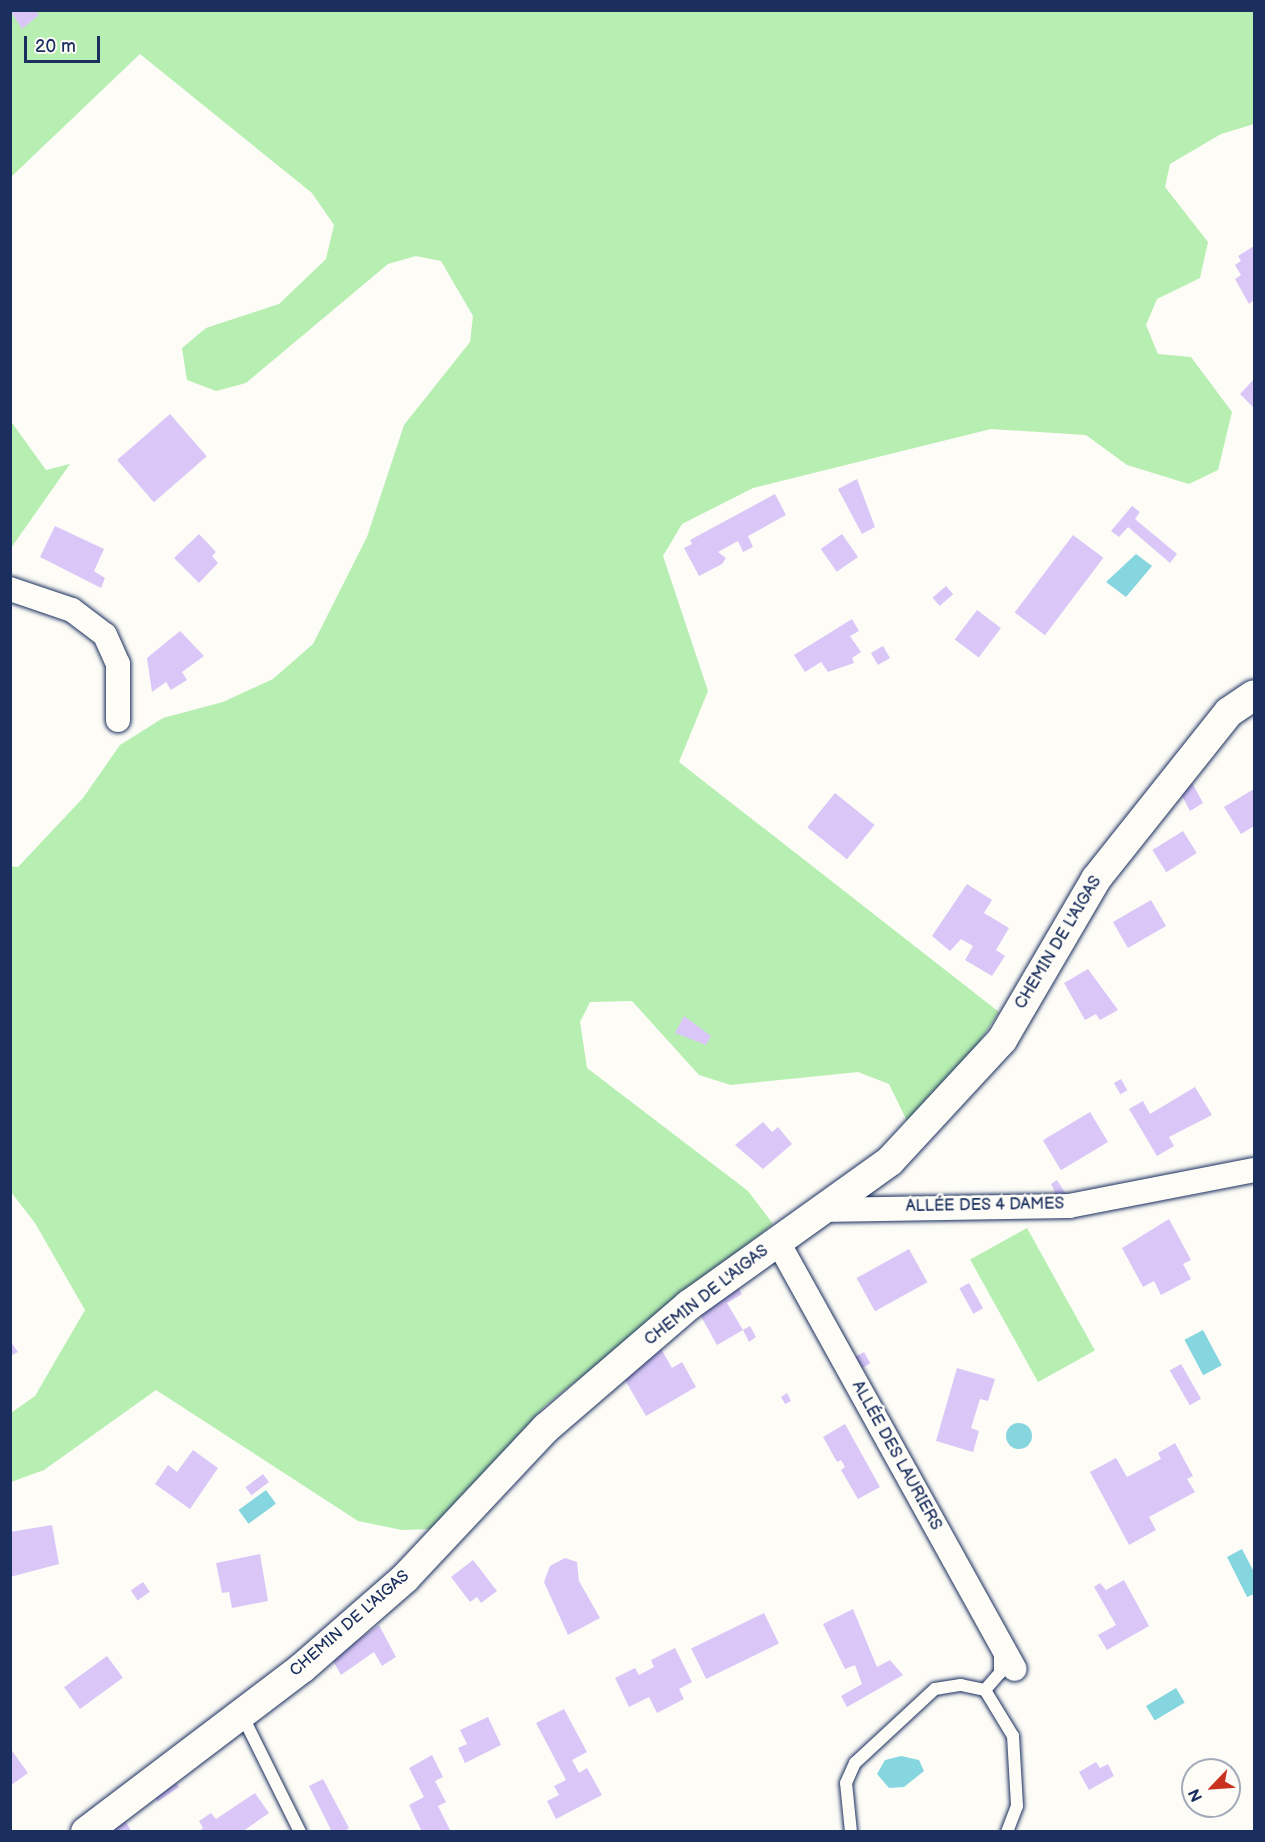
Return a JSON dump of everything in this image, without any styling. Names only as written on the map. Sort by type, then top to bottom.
[{"type":"street","points":[[10,589],[72,610],[105,635],[118,664],[118,720]]},
{"type":"street","name":"CHEMIN DE L'AIGAS","points":[[86,1832],[241,1714],[405,1578],[546,1428],[689,1305],[890,1161],[1002,1040],[1096,879],[1229,712],[1254,694]]},
{"type":"street","name":"ALLÉE DES 4 DAMES","points":[[821,1210],[1069,1206],[1254,1170]]},
{"type":"street","name":"ALLÉE DES LAURIERS","points":[[778,1242],[1015,1669]]},
{"type":"lane","points":[[986,1690],[1000,1673],[1000,1642]]},
{"type":"lane","points":[[852,1832],[846,1784],[855,1764],[935,1689],[961,1684],[986,1690],[1013,1736],[1017,1806],[1007,1832]]},
{"type":"lane","points":[[241,1714],[300,1832]]},
{"type":"green space","points":[[11,11],[1254,11],[1254,124],[1221,134],[1170,164],[1165,187],[1208,242],[1200,278],[1157,299],[1146,325],[1158,354],[1191,357],[1232,412],[1218,470],[1189,484],[1127,465],[1086,435],[991,429],[753,488],[682,524],[663,556],[708,691],[679,762],[999,1012],[976,1047],[907,1121],[889,1084],[858,1072],[731,1085],[699,1075],[632,1001],[590,1002],[580,1022],[587,1068],[748,1191],[773,1224],[546,1405],[432,1529],[402,1530],[358,1521],[156,1390],[44,1470],[11,1482],[11,1413],[35,1396],[85,1310],[35,1223],[11,1192],[10,866],[18,867],[83,798],[120,745],[163,718],[223,702],[273,679],[313,644],[367,537],[404,425],[470,342],[473,316],[441,261],[416,256],[388,264],[246,383],[216,391],[187,380],[182,348],[206,328],[279,304],[326,259],[334,225],[312,193],[140,54],[11,177]]},
{"type":"green space","points":[[10,420],[46,470],[70,464],[11,548]]},
{"type":"green space","points":[[1027,1228],[1095,1350],[1038,1382],[970,1260]]},
{"type":"water","points":[[1136,554],[1152,566],[1126,597],[1106,582]]},
{"type":"water","points":[[1203,1330],[1222,1365],[1203,1375],[1184,1340]]},
{"type":"water","points":[[1019,1423],[1028,1427],[1032,1436],[1028,1445],[1019,1449],[1010,1445],[1006,1436],[1010,1427]]},
{"type":"water","points":[[266,1490],[276,1504],[248,1524],[238,1510]]},
{"type":"water","points":[[1242,1549],[1254,1572],[1254,1594],[1247,1597],[1227,1557]]},
{"type":"water","points":[[1176,1688],[1185,1703],[1155,1721],[1146,1706]]},
{"type":"water","points":[[901,1756],[919,1760],[924,1771],[904,1787],[889,1788],[877,1774],[885,1760]]},
{"type":"building","points":[[10,10],[35,10],[39,15],[22,29]]},
{"type":"building","points":[[1254,246],[1254,300],[1249,304],[1235,279],[1241,275],[1235,265],[1241,261],[1238,256]]},
{"type":"building","points":[[1254,379],[1254,408],[1240,394]]},
{"type":"building","points":[[170,414],[207,456],[154,502],[117,460]]},
{"type":"building","points":[[857,479],[875,527],[862,534],[838,489]]},
{"type":"building","points":[[775,494],[786,515],[748,536],[753,547],[743,552],[738,541],[718,552],[726,558],[722,564],[699,576],[684,548],[692,544],[690,540]]},
{"type":"building","points":[[1132,506],[1140,512],[1135,519],[1177,554],[1170,563],[1128,527],[1119,537],[1111,531]]},
{"type":"building","points":[[55,526],[104,549],[94,571],[105,578],[101,588],[40,557]]},
{"type":"building","points":[[199,534],[216,552],[212,556],[218,563],[199,583],[174,558]]},
{"type":"building","points":[[842,534],[858,557],[837,572],[821,549]]},
{"type":"building","points":[[1073,535],[1103,558],[1045,635],[1015,612]]},
{"type":"building","points":[[946,586],[953,594],[940,606],[932,598]]},
{"type":"building","points":[[977,610],[1001,628],[979,658],[955,640]]},
{"type":"building","points":[[852,619],[859,631],[850,636],[861,652],[852,658],[854,663],[828,672],[821,662],[805,672],[794,655]]},
{"type":"building","points":[[180,631],[204,656],[182,672],[187,680],[171,690],[166,682],[152,692],[147,658]]},
{"type":"building","points":[[883,646],[890,658],[878,665],[871,653]]},
{"type":"building","points":[[1190,779],[1203,803],[1190,811],[1180,792]]},
{"type":"building","points":[[1254,789],[1254,826],[1241,834],[1224,807]]},
{"type":"building","points":[[835,793],[875,825],[847,859],[807,827]]},
{"type":"building","points":[[1183,831],[1197,853],[1166,872],[1152,850]]},
{"type":"building","points":[[967,884],[992,900],[984,913],[1009,928],[996,950],[1005,956],[992,976],[965,960],[973,946],[961,939],[950,951],[932,936]]},
{"type":"building","points":[[1151,900],[1166,926],[1128,948],[1113,922]]},
{"type":"building","points":[[1088,969],[1118,1010],[1100,1020],[1096,1014],[1085,1020],[1064,983]]},
{"type":"building","points":[[684,1016],[711,1036],[706,1045],[675,1033]]},
{"type":"building","points":[[1121,1079],[1127,1090],[1120,1094],[1114,1083]]},
{"type":"building","points":[[1195,1087],[1212,1115],[1169,1137],[1174,1146],[1157,1156],[1129,1109],[1143,1101],[1150,1114]]},
{"type":"building","points":[[1090,1112],[1108,1142],[1061,1170],[1043,1140]]},
{"type":"building","points":[[763,1122],[772,1132],[778,1127],[792,1144],[763,1169],[735,1145]]},
{"type":"building","points":[[1057,1180],[1066,1194],[1057,1196],[1051,1184]]},
{"type":"building","points":[[1169,1219],[1191,1260],[1183,1264],[1191,1279],[1161,1295],[1154,1281],[1143,1287],[1122,1248]]},
{"type":"building","points":[[909,1249],[927,1282],[875,1311],[857,1278]]},
{"type":"building","points":[[969,1283],[983,1308],[973,1314],[959,1288]]},
{"type":"building","points":[[735,1284],[742,1294],[727,1303],[743,1330],[717,1345],[699,1313]]},
{"type":"building","points":[[750,1326],[756,1337],[749,1342],[743,1330]]},
{"type":"building","points":[[10,1341],[18,1352],[10,1356]]},
{"type":"building","points":[[659,1345],[672,1368],[682,1362],[696,1387],[646,1416],[622,1375]]},
{"type":"building","points":[[864,1352],[870,1363],[862,1368],[855,1357]]},
{"type":"building","points":[[1181,1364],[1201,1399],[1190,1405],[1170,1370]]},
{"type":"building","points":[[957,1368],[995,1379],[988,1401],[980,1399],[971,1428],[979,1431],[973,1452],[936,1441]]},
{"type":"building","points":[[787,1393],[791,1401],[785,1404],[781,1397]]},
{"type":"building","points":[[845,1424],[880,1487],[858,1499],[841,1470],[845,1467],[841,1460],[837,1462],[823,1437]]},
{"type":"building","points":[[1175,1443],[1193,1476],[1187,1479],[1195,1492],[1149,1517],[1156,1530],[1129,1545],[1090,1472],[1116,1458],[1127,1477],[1161,1459],[1158,1453]]},
{"type":"building","points":[[193,1450],[218,1468],[190,1509],[155,1484],[168,1465],[177,1472]]},
{"type":"building","points":[[263,1474],[269,1482],[251,1495],[245,1487]]},
{"type":"building","points":[[52,1525],[59,1564],[10,1577],[10,1532]]},
{"type":"building","points":[[260,1554],[268,1601],[232,1608],[229,1592],[222,1593],[216,1563]]},
{"type":"building","points":[[565,1558],[577,1562],[579,1581],[600,1618],[568,1635],[544,1582],[550,1566]]},
{"type":"building","points":[[473,1560],[497,1591],[481,1603],[477,1597],[470,1602],[451,1577]]},
{"type":"building","points":[[1124,1580],[1149,1626],[1107,1650],[1098,1635],[1116,1625],[1094,1587],[1100,1583],[1106,1590]]},
{"type":"building","points":[[143,1582],[150,1592],[138,1600],[131,1591]]},
{"type":"building","points":[[853,1609],[877,1667],[890,1660],[903,1675],[847,1707],[841,1696],[862,1684],[855,1665],[845,1669],[823,1624]]},
{"type":"building","points":[[764,1613],[779,1644],[706,1679],[691,1649]]},
{"type":"building","points":[[379,1625],[396,1657],[382,1666],[374,1652],[341,1675],[332,1659]]},
{"type":"building","points":[[675,1648],[692,1682],[679,1689],[684,1699],[657,1713],[649,1697],[629,1707],[615,1678],[635,1668],[639,1675],[654,1667],[651,1660]]},
{"type":"building","points":[[107,1656],[123,1678],[80,1709],[64,1687]]},
{"type":"building","points":[[564,1709],[587,1752],[572,1760],[579,1773],[587,1768],[602,1795],[556,1819],[547,1801],[559,1795],[554,1786],[566,1780],[536,1723]]},
{"type":"building","points":[[488,1717],[501,1745],[465,1763],[458,1748],[467,1744],[460,1730]]},
{"type":"building","points":[[10,1748],[28,1773],[10,1786]]},
{"type":"building","points":[[432,1755],[443,1777],[435,1781],[446,1802],[438,1806],[451,1832],[422,1832],[409,1805],[424,1797],[409,1768]]},
{"type":"building","points":[[1096,1762],[1100,1768],[1108,1764],[1114,1776],[1089,1790],[1079,1772]]},
{"type":"building","points":[[173,1778],[179,1787],[158,1802],[151,1793]]},
{"type":"building","points":[[323,1779],[349,1828],[343,1832],[332,1832],[309,1786]]},
{"type":"building","points":[[255,1793],[269,1813],[242,1832],[198,1832],[203,1828],[199,1821],[211,1813],[216,1819]]},
{"type":"building","points":[[122,1816],[132,1832],[102,1832]]}]
